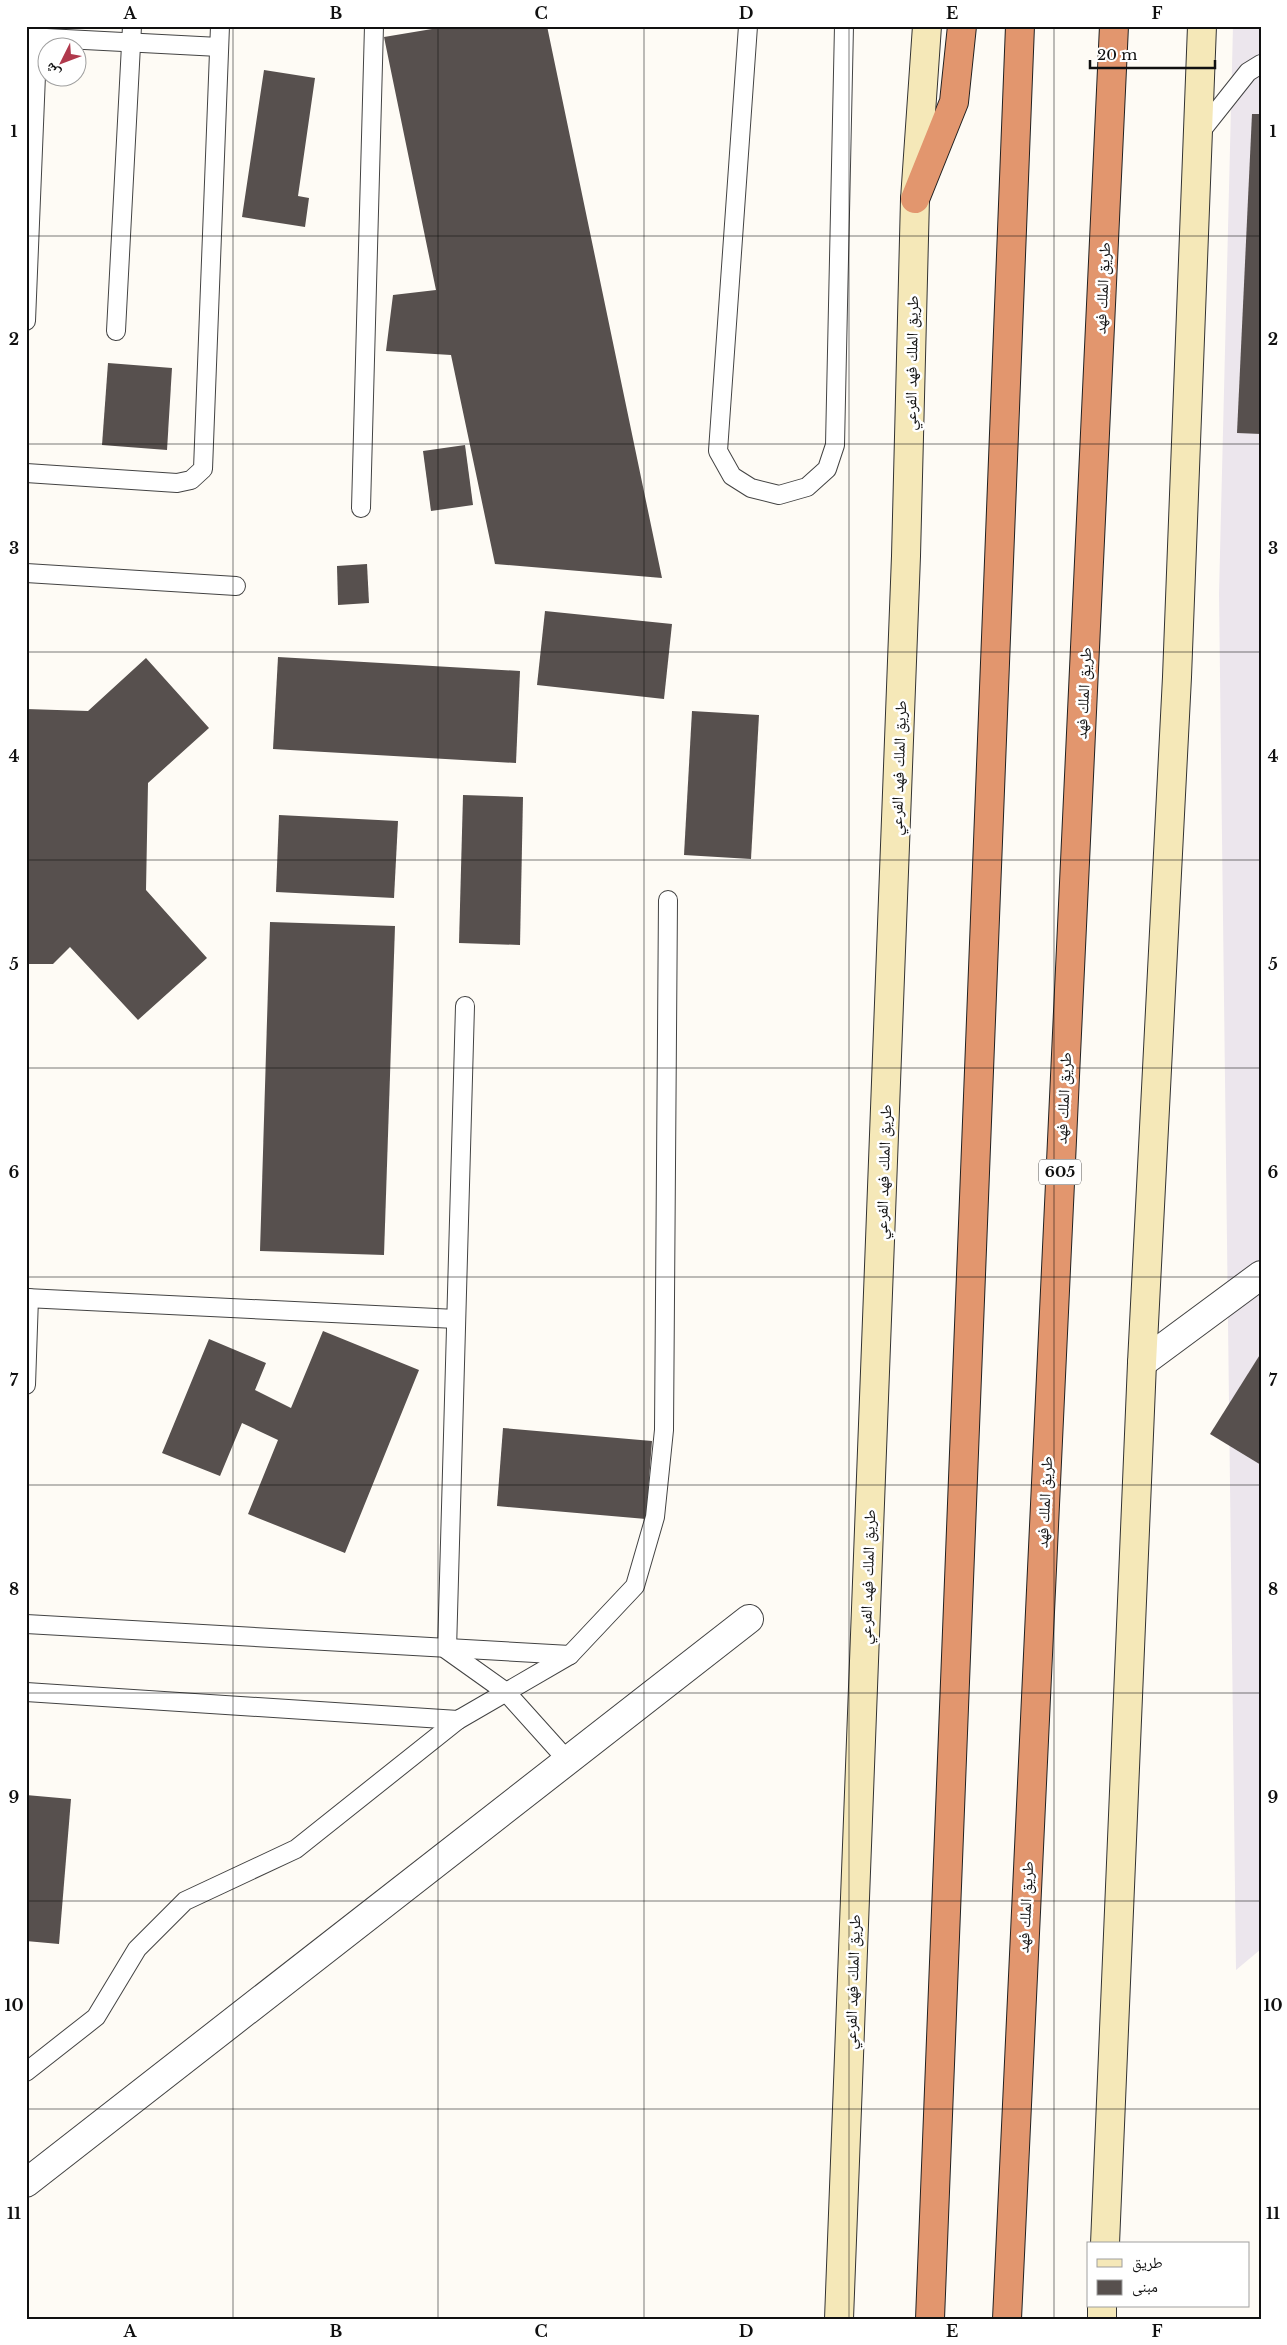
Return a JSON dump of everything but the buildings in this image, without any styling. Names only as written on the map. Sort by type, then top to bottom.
[{"type":"highway","points":[[915,199],[954,102],[962,26]]},
{"type":"highway","points":[[930,2319],[1020,26]]},
{"type":"highway","name":"طريق الملك فهد","points":[[1007,2319],[1114,26]]},
{"type":"main road","name":"طريق الملك فهد الفرعي","points":[[839,2319],[906,556],[915,199],[926,26]]},
{"type":"main road","points":[[1105,2242],[1142,1363],[1177,677],[1202,26]]},
{"type":"street","points":[[1142,1363],[1261,1275]]},
{"type":"street","points":[[26,2184],[749,1619]]},
{"type":"lane","points":[[26,473],[177,483],[191,480],[203,468],[220,26]]},
{"type":"lane","points":[[361,508],[374,26]]},
{"type":"lane","points":[[748,26],[718,452],[732,476],[751,488],[779,495],[807,488],[827,469],[835,445],[844,26]]},
{"type":"lane","points":[[26,321],[34,33],[131,34],[219,47]]},
{"type":"lane","points":[[116,331],[131,34]]},
{"type":"lane","points":[[1198,135],[1248,72],[1261,64]]},
{"type":"lane","points":[[26,574],[236,586]]},
{"type":"lane","points":[[26,2072],[96,2017],[137,1949],[185,1901],[296,1849],[458,1720],[570,1655],[635,1586],[655,1516],[664,1430],[668,900]]},
{"type":"lane","points":[[447,1650],[465,1006]]},
{"type":"lane","points":[[26,1385],[28,1298],[456,1319]]},
{"type":"lane","points":[[26,1624],[447,1650],[570,1655]]},
{"type":"lane","points":[[447,1650],[506,1692],[568,1761]]},
{"type":"lane","points":[[26,1692],[458,1720]]},
{"type":"shaded area","points":[[1233,26],[1261,26],[1261,1949],[1236,1970],[1219,594]]}]
